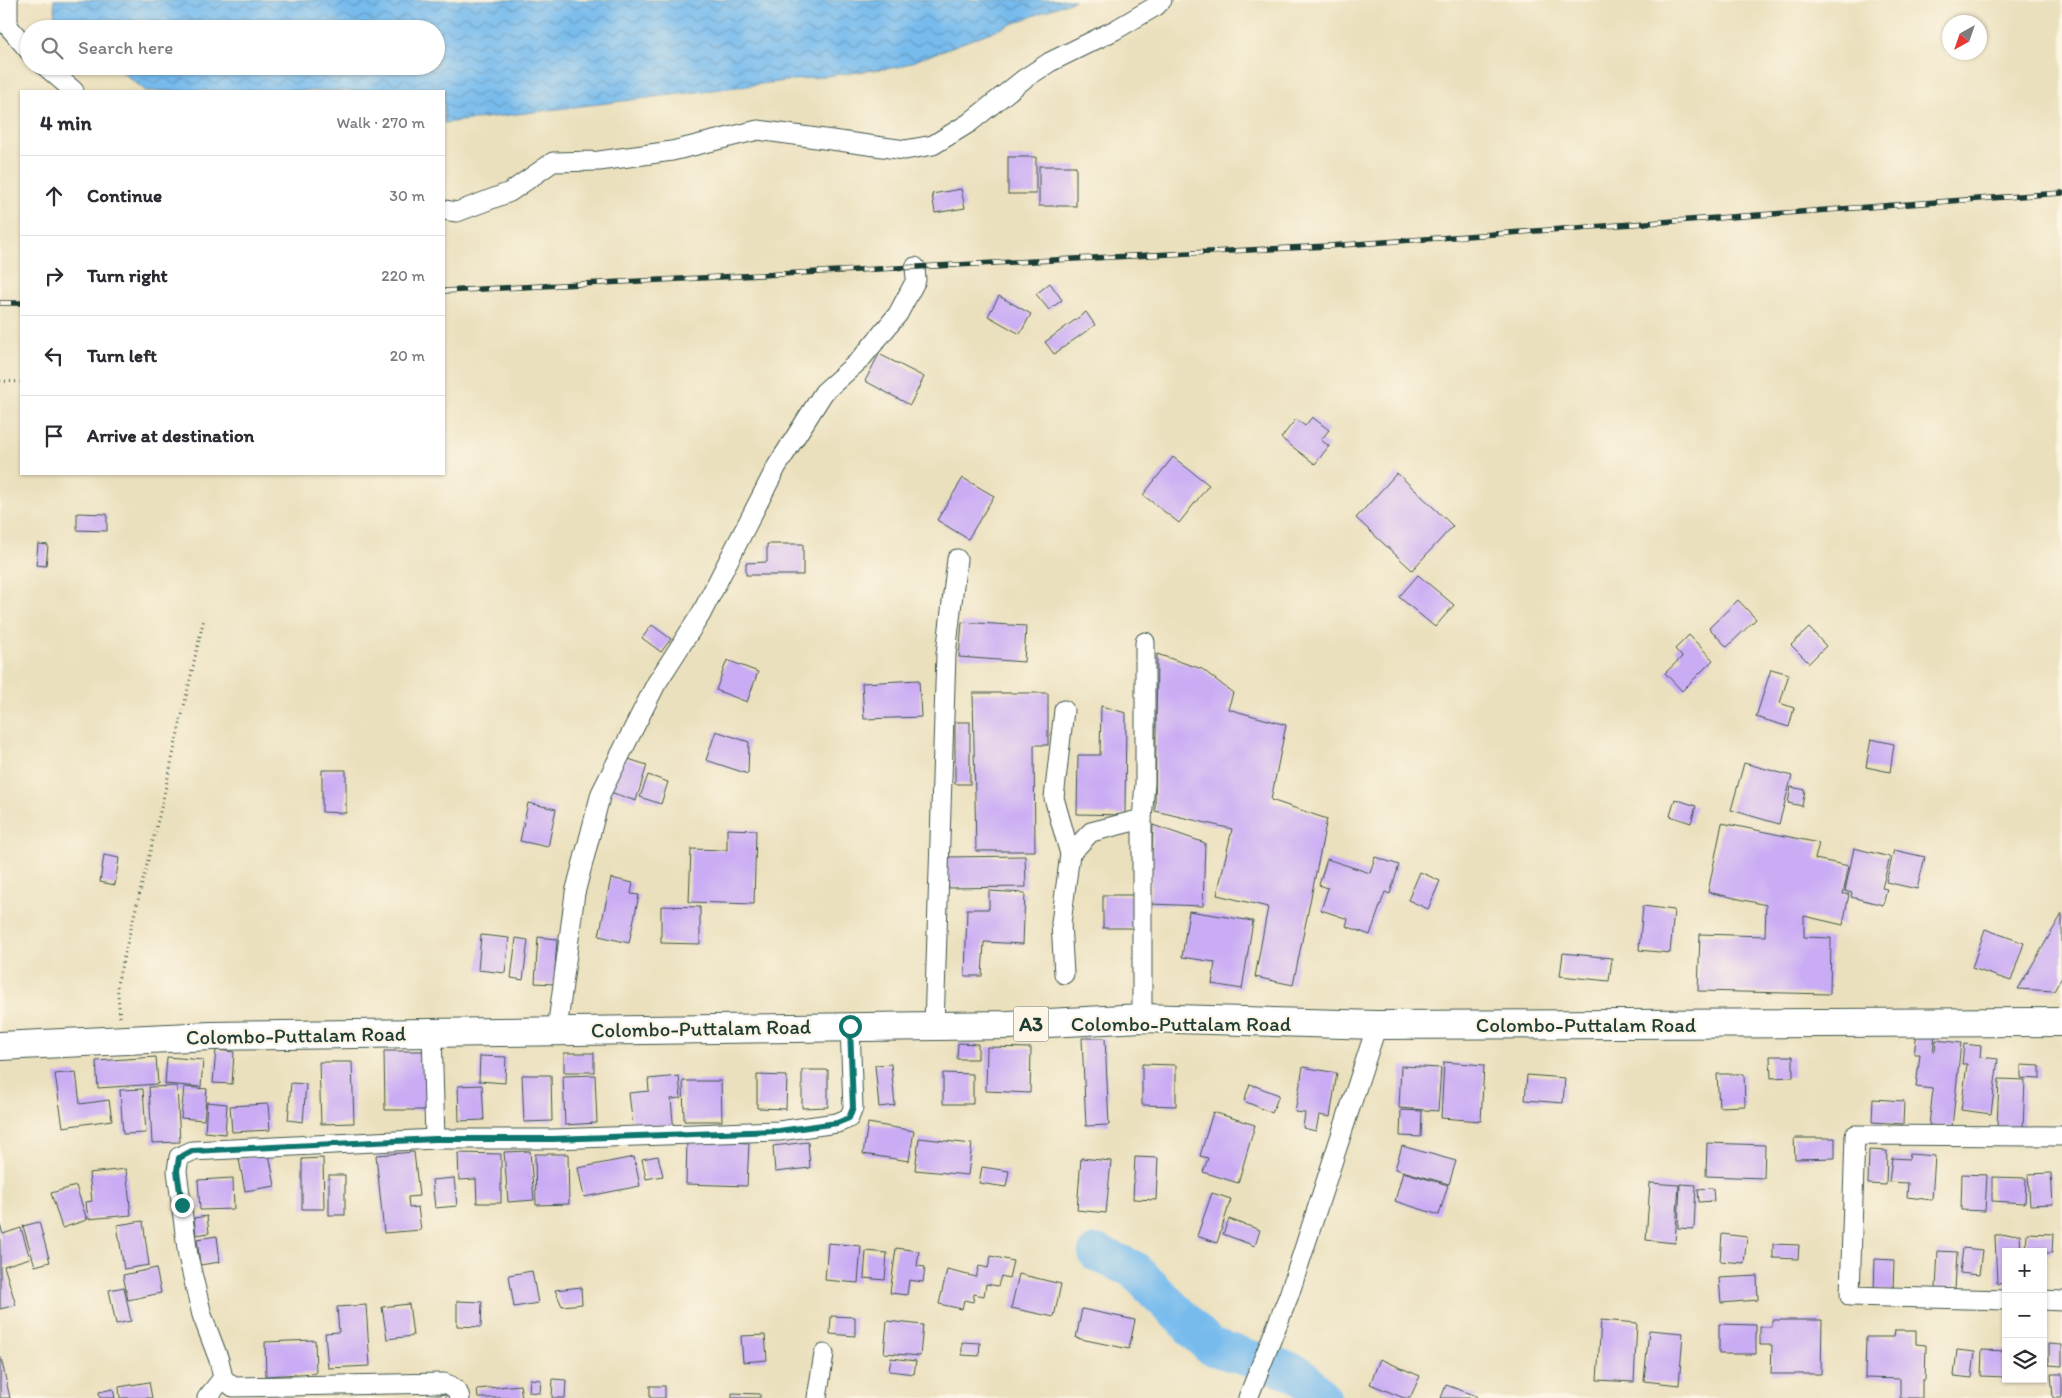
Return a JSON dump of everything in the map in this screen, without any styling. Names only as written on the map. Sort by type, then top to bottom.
[{"type":"highway","name":"Colombo-Puttalam Road","points":[[0,1046],[220,1035],[1008,1025],[1142,1018],[1377,1025],[2062,1022]]},
{"type":"street","points":[[8,0],[8,26],[20,41]]},
{"type":"street","points":[[445,210],[457,212],[510,192],[553,162],[599,162],[672,151],[758,130],[905,150],[933,145],[969,123],[1024,79],[1050,62],[1115,30],[1156,6],[1162,0]]},
{"type":"street","points":[[55,75],[73,90]]},
{"type":"street","points":[[557,1030],[574,893],[601,793],[656,684],[701,614],[777,466],[824,392],[860,360],[898,314],[916,280],[915,267]]},
{"type":"street","points":[[934,1026],[946,654],[956,559]]},
{"type":"street","points":[[1142,1018],[1142,819],[1145,764],[1145,642]]},
{"type":"street","points":[[1064,710],[1054,798],[1070,854],[1061,924],[1064,974]]},
{"type":"street","points":[[1070,854],[1091,832],[1142,819]]},
{"type":"street","points":[[1248,1398],[1289,1295],[1377,1025]]},
{"type":"street","points":[[460,1398],[460,1394],[452,1386],[444,1383],[233,1387],[223,1378],[219,1360],[202,1315],[188,1256],[177,1171],[179,1158],[192,1151],[435,1139],[553,1139],[779,1131],[837,1123],[849,1118],[853,1108],[850,1026]]},
{"type":"street","points":[[432,1032],[435,1139]]},
{"type":"street","points":[[2002,1300],[1850,1296],[1855,1135],[2062,1136]]},
{"type":"street","points":[[2047,1300],[2062,1301]]},
{"type":"street","points":[[817,1398],[824,1354]]},
{"type":"street","points":[[207,1398],[223,1378]]},
{"type":"path","points":[[0,381],[20,382]]},
{"type":"path","points":[[122,1040],[117,984],[204,618]]},
{"type":"water","points":[[54,0],[1075,0],[899,67],[445,123],[445,90],[145,90],[126,75],[445,75],[445,20],[55,20]]},
{"type":"building","points":[[1008,157],[1036,157],[1036,194],[1008,194]]},
{"type":"building","points":[[1039,166],[1076,166],[1076,206],[1039,206]]},
{"type":"building","points":[[961,189],[965,208],[935,213],[932,194]]},
{"type":"building","points":[[1050,283],[1062,300],[1049,310],[1036,294]]},
{"type":"building","points":[[999,296],[1031,314],[1020,334],[988,316]]},
{"type":"building","points":[[1086,312],[1095,325],[1054,354],[1045,342]]},
{"type":"building","points":[[879,354],[924,377],[910,405],[865,381]]},
{"type":"building","points":[[1312,417],[1329,430],[1321,440],[1329,446],[1315,464],[1281,438],[1296,419],[1305,426]]},
{"type":"building","points":[[1173,457],[1209,485],[1179,523],[1143,495]]},
{"type":"building","points":[[1397,473],[1453,526],[1412,570],[1356,518]]},
{"type":"building","points":[[963,478],[994,496],[968,539],[937,520]]},
{"type":"building","points":[[77,513],[107,514],[107,531],[77,530]]},
{"type":"building","points":[[38,544],[48,545],[46,566],[36,565]]},
{"type":"building","points":[[767,544],[803,544],[803,575],[746,575],[746,563],[767,562]]},
{"type":"building","points":[[1418,575],[1454,605],[1435,627],[1399,597]]},
{"type":"building","points":[[1738,600],[1756,619],[1727,647],[1709,628]]},
{"type":"building","points":[[962,622],[1026,626],[1024,662],[959,657]]},
{"type":"building","points":[[652,625],[671,639],[661,652],[642,638]]},
{"type":"building","points":[[1809,628],[1826,646],[1809,663],[1791,645]]},
{"type":"building","points":[[1689,635],[1713,660],[1682,691],[1665,673],[1682,657],[1675,649]]},
{"type":"building","points":[[1157,654],[1202,669],[1233,693],[1228,709],[1286,725],[1271,800],[1327,819],[1293,985],[1255,977],[1268,907],[1217,895],[1232,829],[1155,811]]},
{"type":"building","points":[[727,660],[758,672],[747,702],[716,690]]},
{"type":"building","points":[[1771,669],[1789,674],[1780,703],[1794,708],[1789,727],[1756,717]]},
{"type":"building","points":[[919,680],[921,717],[864,719],[862,683]]},
{"type":"building","points":[[973,693],[1048,693],[1048,745],[1034,745],[1035,851],[976,851]]},
{"type":"building","points":[[1101,706],[1126,713],[1125,815],[1077,814],[1078,755],[1100,755]]},
{"type":"building","points":[[955,722],[970,722],[970,784],[955,784]]},
{"type":"building","points":[[716,731],[749,742],[748,774],[706,760]]},
{"type":"building","points":[[1871,739],[1894,744],[1890,772],[1866,767]]},
{"type":"building","points":[[622,757],[647,765],[636,801],[610,792]]},
{"type":"building","points":[[1744,763],[1792,776],[1779,824],[1731,810]]},
{"type":"building","points":[[322,770],[346,770],[346,813],[322,812]]},
{"type":"building","points":[[648,775],[668,782],[661,804],[640,797]]},
{"type":"building","points":[[1791,787],[1805,790],[1802,806],[1788,803]]},
{"type":"building","points":[[1675,799],[1696,806],[1691,823],[1670,816]]},
{"type":"building","points":[[528,803],[556,809],[548,847],[520,841]]},
{"type":"building","points":[[1722,823],[1819,843],[1815,859],[1849,866],[1843,894],[1849,894],[1843,925],[1804,916],[1804,937],[1831,938],[1830,994],[1698,991],[1700,934],[1765,936],[1766,905],[1708,892]]},
{"type":"building","points":[[1153,825],[1205,843],[1203,906],[1150,904]]},
{"type":"building","points":[[727,829],[756,830],[754,904],[689,902],[691,849],[727,850]]},
{"type":"building","points":[[1854,848],[1890,857],[1882,888],[1887,889],[1883,905],[1851,897],[1852,893],[1845,891]]},
{"type":"building","points":[[1894,850],[1925,857],[1917,889],[1886,882]]},
{"type":"building","points":[[104,855],[119,858],[115,885],[100,882]]},
{"type":"building","points":[[1025,856],[1026,887],[946,888],[945,857]]},
{"type":"building","points":[[1375,857],[1399,865],[1390,894],[1385,892],[1370,935],[1346,926],[1348,919],[1321,910],[1328,888],[1319,885],[1327,859],[1370,873]]},
{"type":"building","points":[[1420,872],[1440,881],[1428,909],[1408,900]]},
{"type":"building","points":[[611,878],[633,883],[631,894],[639,895],[629,943],[599,936]]},
{"type":"building","points":[[989,891],[1025,893],[1023,944],[984,942],[982,976],[965,976],[967,909],[989,909]]},
{"type":"building","points":[[1103,895],[1133,895],[1133,928],[1103,928]]},
{"type":"building","points":[[661,906],[700,907],[700,944],[661,943]]},
{"type":"building","points":[[1643,906],[1674,910],[1670,953],[1639,950]]},
{"type":"building","points":[[1189,911],[1253,921],[1242,989],[1212,984],[1215,962],[1182,957]]},
{"type":"building","points":[[2062,914],[2062,977],[2054,991],[2018,989]]},
{"type":"building","points":[[1985,929],[2024,943],[2011,981],[1972,968]]},
{"type":"building","points":[[481,935],[509,938],[505,973],[478,970]]},
{"type":"building","points":[[538,937],[557,939],[554,984],[535,983]]},
{"type":"building","points":[[516,938],[528,940],[523,980],[511,978]]},
{"type":"building","points":[[1563,953],[1612,958],[1609,981],[1560,976]]},
{"type":"building","points":[[1917,1032],[1935,1035],[1933,1051],[1935,1051],[1936,1040],[1961,1043],[1952,1127],[1929,1125],[1933,1089],[1916,1087],[1920,1054],[1914,1054]]},
{"type":"building","points":[[1082,1038],[1105,1038],[1109,1125],[1086,1126]]},
{"type":"building","points":[[958,1043],[978,1044],[978,1059],[957,1059]]},
{"type":"building","points":[[1964,1044],[1981,1046],[1980,1057],[1998,1059],[1991,1114],[1961,1110],[1967,1064],[1962,1064]]},
{"type":"building","points":[[987,1047],[1031,1048],[1030,1093],[986,1091]]},
{"type":"building","points":[[216,1050],[234,1052],[232,1084],[213,1083]]},
{"type":"building","points":[[384,1051],[427,1051],[427,1110],[385,1110]]},
{"type":"building","points":[[564,1053],[594,1053],[594,1072],[564,1072]]},
{"type":"building","points":[[480,1056],[506,1057],[505,1083],[479,1081]]},
{"type":"building","points":[[1770,1056],[1793,1056],[1793,1077],[1771,1078]]},
{"type":"building","points":[[156,1057],[158,1084],[98,1088],[96,1061]]},
{"type":"building","points":[[167,1057],[203,1060],[201,1087],[165,1084]]},
{"type":"building","points":[[319,1062],[352,1062],[354,1123],[321,1124]]},
{"type":"building","points":[[1444,1062],[1484,1065],[1481,1121],[1441,1118]]},
{"type":"building","points":[[891,1064],[895,1105],[879,1107],[875,1065]]},
{"type":"building","points":[[1142,1064],[1176,1065],[1176,1106],[1142,1105]]},
{"type":"building","points":[[2021,1065],[2040,1066],[2040,1079],[2021,1078]]},
{"type":"building","points":[[1401,1066],[1441,1068],[1438,1111],[1399,1108]]},
{"type":"building","points":[[1303,1067],[1337,1073],[1330,1117],[1319,1115],[1316,1131],[1303,1128],[1305,1113],[1295,1112]]},
{"type":"building","points":[[802,1070],[828,1070],[828,1107],[802,1108]]},
{"type":"building","points":[[76,1072],[80,1104],[109,1100],[112,1120],[63,1127],[55,1074]]},
{"type":"building","points":[[943,1073],[973,1074],[973,1104],[943,1104]]},
{"type":"building","points":[[1717,1074],[1744,1074],[1745,1106],[1719,1107]]},
{"type":"building","points":[[522,1075],[551,1075],[552,1121],[524,1122]]},
{"type":"building","points":[[595,1075],[597,1123],[565,1125],[563,1076]]},
{"type":"building","points":[[757,1075],[787,1076],[786,1109],[757,1108]]},
{"type":"building","points":[[1527,1075],[1565,1078],[1563,1103],[1525,1100]]},
{"type":"building","points":[[679,1076],[681,1098],[671,1099],[674,1132],[634,1136],[629,1093],[649,1091],[648,1079]]},
{"type":"building","points":[[1999,1079],[2025,1080],[2023,1128],[1997,1127]]},
{"type":"building","points":[[683,1081],[721,1081],[722,1121],[684,1121]]},
{"type":"building","points":[[291,1083],[306,1084],[303,1122],[288,1120]]},
{"type":"building","points":[[1250,1084],[1279,1095],[1272,1113],[1244,1101]]},
{"type":"building","points":[[482,1085],[484,1120],[459,1121],[458,1086]]},
{"type":"building","points":[[177,1086],[180,1142],[152,1143],[149,1087]]},
{"type":"building","points":[[184,1087],[207,1089],[204,1120],[181,1118]]},
{"type":"building","points":[[143,1089],[146,1133],[123,1134],[120,1090]]},
{"type":"building","points":[[1873,1099],[1904,1101],[1903,1124],[1872,1122]]},
{"type":"building","points":[[207,1102],[227,1104],[225,1134],[205,1132]]},
{"type":"building","points":[[268,1104],[270,1130],[232,1132],[230,1106]]},
{"type":"building","points":[[1401,1110],[1422,1111],[1421,1137],[1400,1136]]},
{"type":"building","points":[[1213,1112],[1255,1125],[1238,1183],[1203,1172],[1208,1158],[1200,1156]]},
{"type":"building","points":[[868,1123],[914,1131],[909,1161],[863,1154]]},
{"type":"building","points":[[919,1138],[972,1144],[968,1175],[915,1170]]},
{"type":"building","points":[[1794,1138],[1835,1138],[1835,1158],[1795,1159]]},
{"type":"building","points":[[687,1140],[749,1143],[747,1186],[686,1184]]},
{"type":"building","points":[[808,1142],[810,1168],[775,1172],[773,1146]]},
{"type":"building","points":[[1707,1143],[1765,1145],[1764,1178],[1706,1176]]},
{"type":"building","points":[[1402,1146],[1456,1161],[1449,1184],[1395,1169]]},
{"type":"building","points":[[1869,1150],[1887,1151],[1886,1185],[1868,1184]]},
{"type":"building","points":[[530,1151],[534,1200],[508,1202],[504,1152]]},
{"type":"building","points":[[414,1152],[419,1196],[408,1197],[409,1208],[418,1207],[421,1230],[384,1233],[376,1155]]},
{"type":"building","points":[[458,1153],[501,1154],[501,1203],[477,1203],[476,1179],[459,1180]]},
{"type":"building","points":[[269,1154],[275,1186],[245,1191],[239,1159]]},
{"type":"building","points":[[535,1154],[568,1154],[569,1204],[536,1205]]},
{"type":"building","points":[[1910,1154],[1935,1156],[1932,1200],[1907,1197],[1908,1183],[1889,1182],[1892,1158],[1909,1159]]},
{"type":"building","points":[[658,1156],[663,1176],[646,1179],[642,1159]]},
{"type":"building","points":[[634,1157],[640,1186],[584,1197],[578,1168]]},
{"type":"building","points":[[1135,1157],[1158,1158],[1156,1200],[1133,1199]]},
{"type":"building","points":[[323,1158],[324,1209],[302,1209],[302,1159]]},
{"type":"building","points":[[1081,1158],[1111,1161],[1106,1213],[1077,1210]]},
{"type":"building","points":[[982,1167],[1009,1171],[1006,1187],[979,1183]]},
{"type":"building","points":[[126,1169],[131,1215],[88,1219],[86,1202],[92,1201],[89,1173]]},
{"type":"building","points":[[1403,1172],[1448,1185],[1439,1215],[1395,1201]]},
{"type":"building","points":[[2051,1173],[2053,1204],[2030,1205],[2028,1174]]},
{"type":"building","points":[[1962,1174],[1987,1175],[1985,1211],[1961,1210]]},
{"type":"building","points":[[329,1175],[345,1175],[345,1215],[329,1215]]},
{"type":"building","points":[[1992,1177],[2026,1178],[2025,1203],[1992,1201]]},
{"type":"building","points":[[233,1178],[234,1209],[200,1210],[198,1180]]},
{"type":"building","points":[[454,1178],[457,1206],[435,1208],[432,1180]]},
{"type":"building","points":[[1650,1183],[1679,1185],[1675,1243],[1646,1240]]},
{"type":"building","points":[[1680,1184],[1696,1185],[1694,1229],[1678,1228]]},
{"type":"building","points":[[76,1186],[87,1220],[62,1228],[51,1193]]},
{"type":"building","points":[[1713,1188],[1714,1201],[1699,1202],[1698,1189]]},
{"type":"building","points":[[1212,1193],[1231,1199],[1217,1243],[1197,1236]]},
{"type":"building","points":[[207,1216],[209,1233],[196,1235],[194,1218]]},
{"type":"building","points":[[1229,1219],[1260,1230],[1255,1246],[1223,1234]]},
{"type":"building","points":[[143,1221],[149,1265],[124,1269],[117,1225]]},
{"type":"building","points":[[39,1222],[50,1262],[35,1266],[23,1226]]},
{"type":"building","points":[[0,1225],[3,1234],[21,1228],[30,1258],[4,1266],[16,1305],[0,1309]]},
{"type":"building","points":[[2027,1233],[2053,1234],[2052,1253],[2047,1253],[2047,1248],[2026,1248]]},
{"type":"building","points":[[1722,1234],[1747,1237],[1744,1263],[1720,1261]]},
{"type":"building","points":[[2020,1234],[2021,1248],[2002,1248],[2002,1283],[1997,1284],[1995,1235]]},
{"type":"building","points":[[217,1236],[220,1262],[200,1265],[197,1239]]},
{"type":"building","points":[[828,1243],[861,1246],[858,1283],[825,1280]]},
{"type":"building","points":[[1773,1244],[1799,1245],[1798,1259],[1773,1258]]},
{"type":"building","points":[[896,1248],[919,1251],[917,1266],[925,1267],[923,1282],[909,1280],[907,1295],[890,1293]]},
{"type":"building","points":[[1963,1248],[1982,1250],[1979,1275],[1960,1273]]},
{"type":"building","points":[[866,1251],[887,1253],[885,1280],[864,1278]]},
{"type":"building","points":[[1938,1251],[1957,1252],[1955,1290],[1936,1289]]},
{"type":"building","points":[[991,1256],[1013,1261],[1009,1278],[1001,1276],[998,1286],[986,1284],[984,1296],[974,1294],[973,1302],[964,1300],[962,1309],[939,1304],[947,1270],[976,1277],[979,1266],[988,1268]]},
{"type":"building","points":[[1875,1259],[1894,1260],[1893,1291],[1874,1290]]},
{"type":"building","points":[[156,1268],[161,1293],[128,1300],[123,1275]]},
{"type":"building","points":[[532,1271],[538,1303],[514,1307],[509,1275]]},
{"type":"building","points":[[1019,1274],[1061,1284],[1054,1317],[1011,1308]]},
{"type":"building","points":[[1757,1276],[1758,1300],[1721,1303],[1719,1278]]},
{"type":"building","points":[[124,1287],[131,1321],[116,1324],[109,1290]]},
{"type":"building","points":[[581,1287],[582,1304],[562,1306],[555,1290]]},
{"type":"building","points":[[457,1301],[482,1302],[481,1327],[457,1326]]},
{"type":"building","points":[[409,1304],[413,1336],[387,1339],[382,1307]]},
{"type":"building","points":[[366,1305],[370,1366],[328,1368],[325,1333],[339,1332],[337,1307]]},
{"type":"building","points":[[1082,1309],[1135,1320],[1129,1349],[1076,1338]]},
{"type":"building","points":[[831,1316],[855,1317],[855,1336],[830,1334]]},
{"type":"building","points":[[1601,1320],[1637,1323],[1634,1382],[1597,1380]]},
{"type":"building","points":[[1772,1320],[1822,1320],[1821,1374],[1771,1374],[1772,1345],[1760,1345],[1760,1327],[1772,1327]]},
{"type":"building","points":[[887,1321],[923,1325],[920,1356],[884,1353]]},
{"type":"building","points":[[1719,1324],[1756,1325],[1756,1354],[1719,1354]]},
{"type":"building","points":[[1649,1330],[1683,1333],[1679,1385],[1644,1381]]},
{"type":"building","points":[[1895,1330],[1916,1330],[1916,1344],[1926,1345],[1925,1380],[1922,1380],[1922,1398],[1900,1398],[1900,1379],[1865,1378],[1866,1337],[1894,1337]]},
{"type":"building","points":[[765,1335],[767,1360],[743,1362],[741,1336]]},
{"type":"building","points":[[315,1340],[316,1373],[266,1376],[265,1342]]},
{"type":"building","points":[[962,1342],[980,1343],[979,1356],[962,1355]]},
{"type":"building","points":[[2049,1344],[2062,1345],[2062,1366],[2049,1365]]},
{"type":"building","points":[[1957,1350],[1975,1352],[1972,1378],[1954,1376]]},
{"type":"building","points":[[1982,1350],[2002,1351],[2002,1377],[1981,1376]]},
{"type":"building","points":[[1,1358],[10,1398],[0,1398]]},
{"type":"building","points":[[891,1358],[916,1361],[914,1374],[889,1371]]},
{"type":"building","points":[[1380,1359],[1420,1376],[1410,1398],[1404,1398],[1370,1384]]},
{"type":"building","points":[[2051,1374],[2062,1374],[2062,1398],[2053,1398]]},
{"type":"building","points":[[530,1379],[541,1380],[540,1393],[529,1392]]},
{"type":"building","points":[[553,1379],[566,1380],[565,1398],[552,1398]]},
{"type":"building","points":[[149,1382],[152,1398],[120,1398],[119,1387]]},
{"type":"building","points":[[520,1385],[522,1398],[478,1398],[477,1389]]},
{"type":"building","points":[[1446,1385],[1477,1396],[1476,1398],[1441,1398]]},
{"type":"building","points":[[650,1386],[665,1386],[665,1398],[650,1398]]},
{"type":"building","points":[[113,1389],[115,1398],[100,1398],[99,1392]]},
{"type":"building","points":[[732,1393],[760,1394],[760,1398],[732,1398]]},
{"type":"building","points":[[446,1394],[446,1398],[425,1398],[425,1397]]},
{"type":"waterway","points":[[1097,1253],[1133,1269],[1210,1346],[1299,1374],[1322,1398]]},
{"type":"railway","points":[[445,291],[1329,246],[2062,193]]},
{"type":"railway","points":[[0,303],[20,303]]},
{"type":"route","points":[[182,1205],[177,1171],[179,1158],[192,1151],[435,1139],[553,1139],[779,1131],[837,1123],[849,1118],[853,1108],[850,1026]]}]
